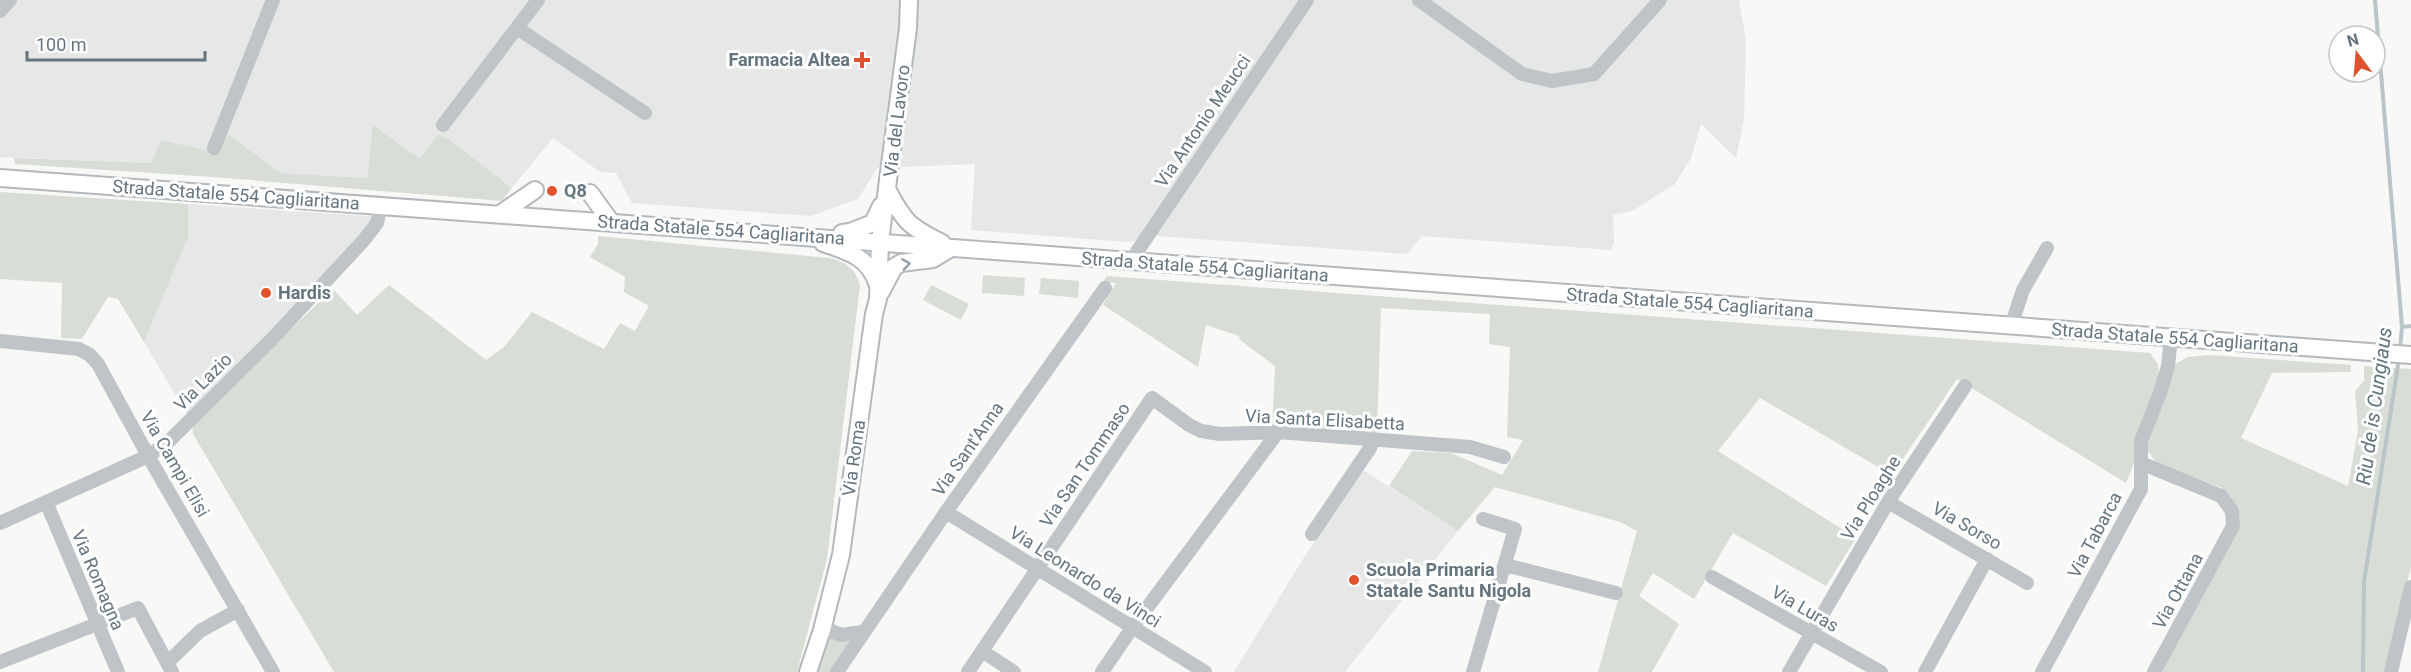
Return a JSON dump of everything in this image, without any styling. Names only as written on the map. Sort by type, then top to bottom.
[{"type":"main road","name":"Via del Lavoro","points":[[880,241],[908,28],[909,0]]},
{"type":"main road","name":"Strada Statale 554 Cagliaritana","points":[[0,178],[2411,355]]},
{"type":"main road","points":[[500,214],[535,190]]},
{"type":"main road","points":[[803,236],[850,232],[873,223],[888,191]]},
{"type":"main road","points":[[888,191],[905,221],[920,232],[951,248]]},
{"type":"main road","points":[[590,193],[611,222]]},
{"type":"main road","points":[[803,236],[849,252],[864,260],[874,274],[878,299]]},
{"type":"main road","name":"Via Roma","points":[[808,672],[823,627],[841,555],[874,314],[878,299],[880,241]]},
{"type":"main road","points":[[878,299],[894,267],[902,263],[933,259],[951,248]]},
{"type":"street","points":[[0,11],[10,0]]},
{"type":"street","points":[[213,148],[273,0]]},
{"type":"street","points":[[443,125],[538,0]]},
{"type":"street","name":"Via Antonio Meucci","points":[[1130,262],[1307,0]]},
{"type":"street","points":[[1419,0],[1522,74],[1552,81],[1594,74],[1660,0]]},
{"type":"street","points":[[517,28],[645,112]]},
{"type":"street","name":"Via Lazio","points":[[0,523],[148,456],[168,442],[273,338],[356,248],[377,224],[381,205]]},
{"type":"street","points":[[2011,326],[2023,290],[2047,248]]},
{"type":"street","name":"Via Sant'Anna","points":[[837,672],[862,632],[1105,288]]},
{"type":"street","name":"Via Tabarca","points":[[2042,672],[2141,489],[2141,441],[2168,366],[2171,338]]},
{"type":"street","name":"Via Campi Elisi","points":[[0,341],[79,349],[90,355],[98,364],[148,456],[273,672]]},
{"type":"street","name":"Via Ploaghe","points":[[1789,672],[1888,502],[1965,386]]},
{"type":"street","name":"Via Santa Elisabetta","points":[[1152,399],[1201,431],[1221,434],[1278,432],[1470,447],[1504,457]]},
{"type":"street","name":"Via San Tommaso","points":[[968,672],[1152,399]]},
{"type":"street","points":[[1102,672],[1132,628],[1278,432]]},
{"type":"street","points":[[1312,534],[1370,448],[1372,440]]},
{"type":"street","name":"Via Ottana","points":[[2141,463],[2222,496],[2232,511],[2233,526],[2154,672]]},
{"type":"street","name":"Via Romagna","points":[[46,502],[118,672]]},
{"type":"street","name":"Via Sorso","points":[[1888,502],[2027,583]]},
{"type":"street","name":"Via Leonardo da Vinci","points":[[946,512],[1205,672]]},
{"type":"street","points":[[1473,672],[1515,529],[1483,519]]},
{"type":"street","points":[[1925,672],[1988,559]]},
{"type":"street","points":[[1505,565],[1616,593]]},
{"type":"street","name":"Via Luras","points":[[1712,577],[1881,672]]},
{"type":"street","points":[[2391,672],[2410,593]]},
{"type":"street","points":[[0,662],[138,608],[170,668],[200,631],[238,610]]},
{"type":"street","points":[[823,627],[841,635],[862,632]]},
{"type":"street","points":[[982,651],[1014,672]]},
{"type":"shaded area","points":[[0,0],[1739,0],[1746,40],[1744,120],[1736,158],[1701,124],[1691,158],[1675,184],[1632,211],[1613,215],[1614,242],[1611,250],[1422,236],[1407,254],[1157,236],[1128,242],[971,230],[975,164],[877,168],[858,199],[811,216],[632,203],[616,173],[600,172],[553,138],[512,188],[450,140],[438,134],[420,160],[373,126],[367,178],[281,173],[228,134],[219,154],[161,140],[151,163],[0,157]]},
{"type":"shaded area","points":[[373,125],[420,159],[438,134],[450,140],[512,188],[502,201],[213,177],[15,164],[14,158],[151,163],[161,140],[218,153],[228,134],[281,173],[367,178]]},
{"type":"shaded area","points":[[0,192],[188,204],[188,237],[144,342],[118,299],[108,297],[82,339],[61,338],[62,283],[0,279]]},
{"type":"shaded area","points":[[188,204],[380,217],[192,423],[144,342],[188,237]]},
{"type":"shaded area","points":[[598,236],[829,258],[849,267],[858,279],[860,285],[827,559],[797,672],[334,672],[193,434],[192,423],[333,289],[357,315],[389,285],[486,360],[504,347],[532,312],[604,349],[620,323],[635,331],[649,306],[624,292],[625,277],[590,257],[598,244]]},
{"type":"shaded area","points":[[983,275],[1025,278],[1024,296],[982,293]]},
{"type":"shaded area","points":[[1107,276],[2150,353],[2158,364],[2159,378],[2139,428],[2134,446],[2134,463],[2126,483],[1957,379],[1892,475],[1760,398],[1718,451],[1856,538],[1826,586],[1733,533],[1694,599],[1653,573],[1639,596],[1679,624],[1652,672],[1598,672],[1637,531],[1620,522],[1495,487],[1458,531],[1389,486],[1412,451],[1451,453],[1502,475],[1523,440],[1507,437],[1510,347],[1489,344],[1490,314],[1381,308],[1377,433],[1272,427],[1275,366],[1240,340],[1239,336],[1206,325],[1198,367],[1103,305],[1116,283],[1103,282]]},
{"type":"shaded area","points":[[1041,278],[1079,281],[1078,298],[1039,294]]},
{"type":"shaded area","points":[[931,285],[969,304],[961,320],[923,300]]},
{"type":"shaded area","points":[[2210,355],[2351,365],[2351,372],[2272,373],[2241,438],[2348,486],[2358,431],[2355,391],[2364,381],[2364,366],[2411,369],[2411,567],[2384,672],[2158,672],[2240,525],[2231,497],[2220,487],[2157,464],[2149,452],[2145,451],[2145,440],[2175,364],[2188,357]]},
{"type":"shaded area","name":"Scuola Primaria Statale Santu Nigola","points":[[1363,470],[1458,531],[1345,672],[1234,672],[1303,559]]},
{"type":"shaded area","points":[[827,631],[854,644],[833,672],[813,672]]},
{"type":"waterway","name":"Riu de is Cungiaus","points":[[2375,0],[2402,327],[2400,349]]},
{"type":"waterway","points":[[2402,327],[2411,326]]},
{"type":"waterway","name":"Riu de is Cungiaus","points":[[2363,672],[2364,582],[2399,359]]},
{"type":"place","name":"Farmacia Altea","points":[[862,60]]},
{"type":"place","name":"Q8","points":[[552,191]]},
{"type":"place","name":"Hardis","points":[[266,293]]},
{"type":"place","name":"Scuola Primaria Statale Santu Nigola","points":[[1354,580]]}]
